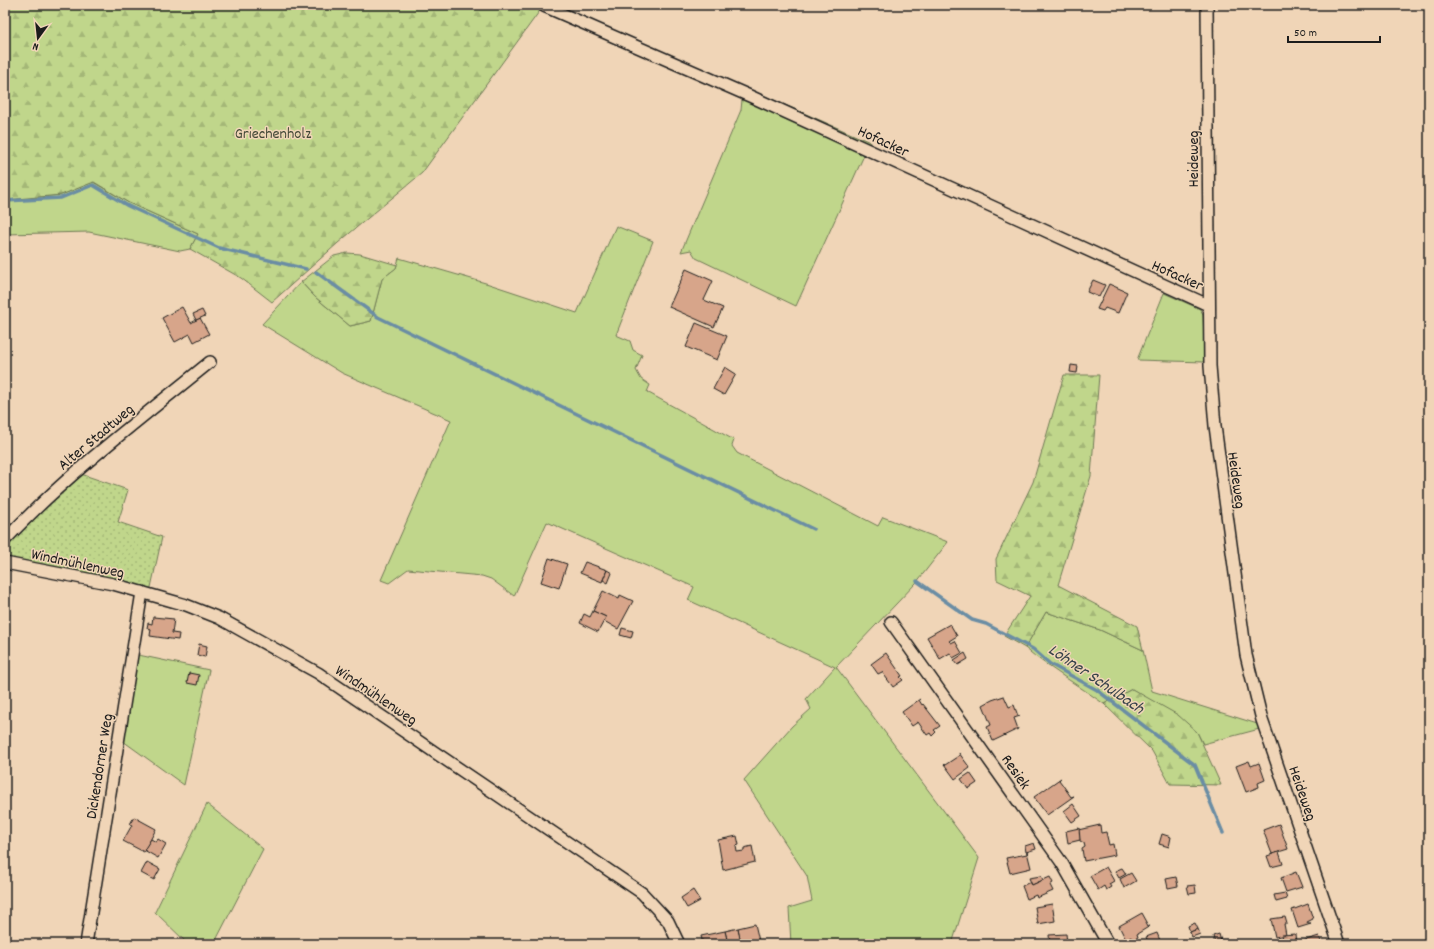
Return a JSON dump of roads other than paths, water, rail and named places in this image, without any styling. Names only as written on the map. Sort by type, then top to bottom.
[{"type":"street","name":"Heideweg","points":[[1207,5],[1208,306],[1215,426],[1246,655],[1262,720],[1339,944]]},
{"type":"street","name":"Hofacker","points":[[544,6],[752,98],[1208,306]]},
{"type":"street","name":"Alter Stadtweg","points":[[5,540],[34,509],[79,469],[210,362]]},
{"type":"street","name":"Windmühlenweg","points":[[5,563],[113,584],[186,606],[219,618],[318,673],[642,893],[668,921],[679,944]]},
{"type":"street","name":"Dickendorner Weg","points":[[86,944],[142,592]]},
{"type":"street","name":"Resiek","points":[[891,622],[1062,863],[1108,944]]},
{"type":"waterway","points":[[5,201],[61,198],[93,185],[128,206],[219,248],[306,269]]},
{"type":"waterway","points":[[316,272],[378,317],[813,529]]},
{"type":"waterway","name":"Löhner Schulbach","points":[[917,581],[972,620],[986,624],[1033,649],[1050,664],[1097,690],[1195,765],[1223,833]]},
{"type":"park label","name":"Griechenholz","points":[[273,132]]}]
